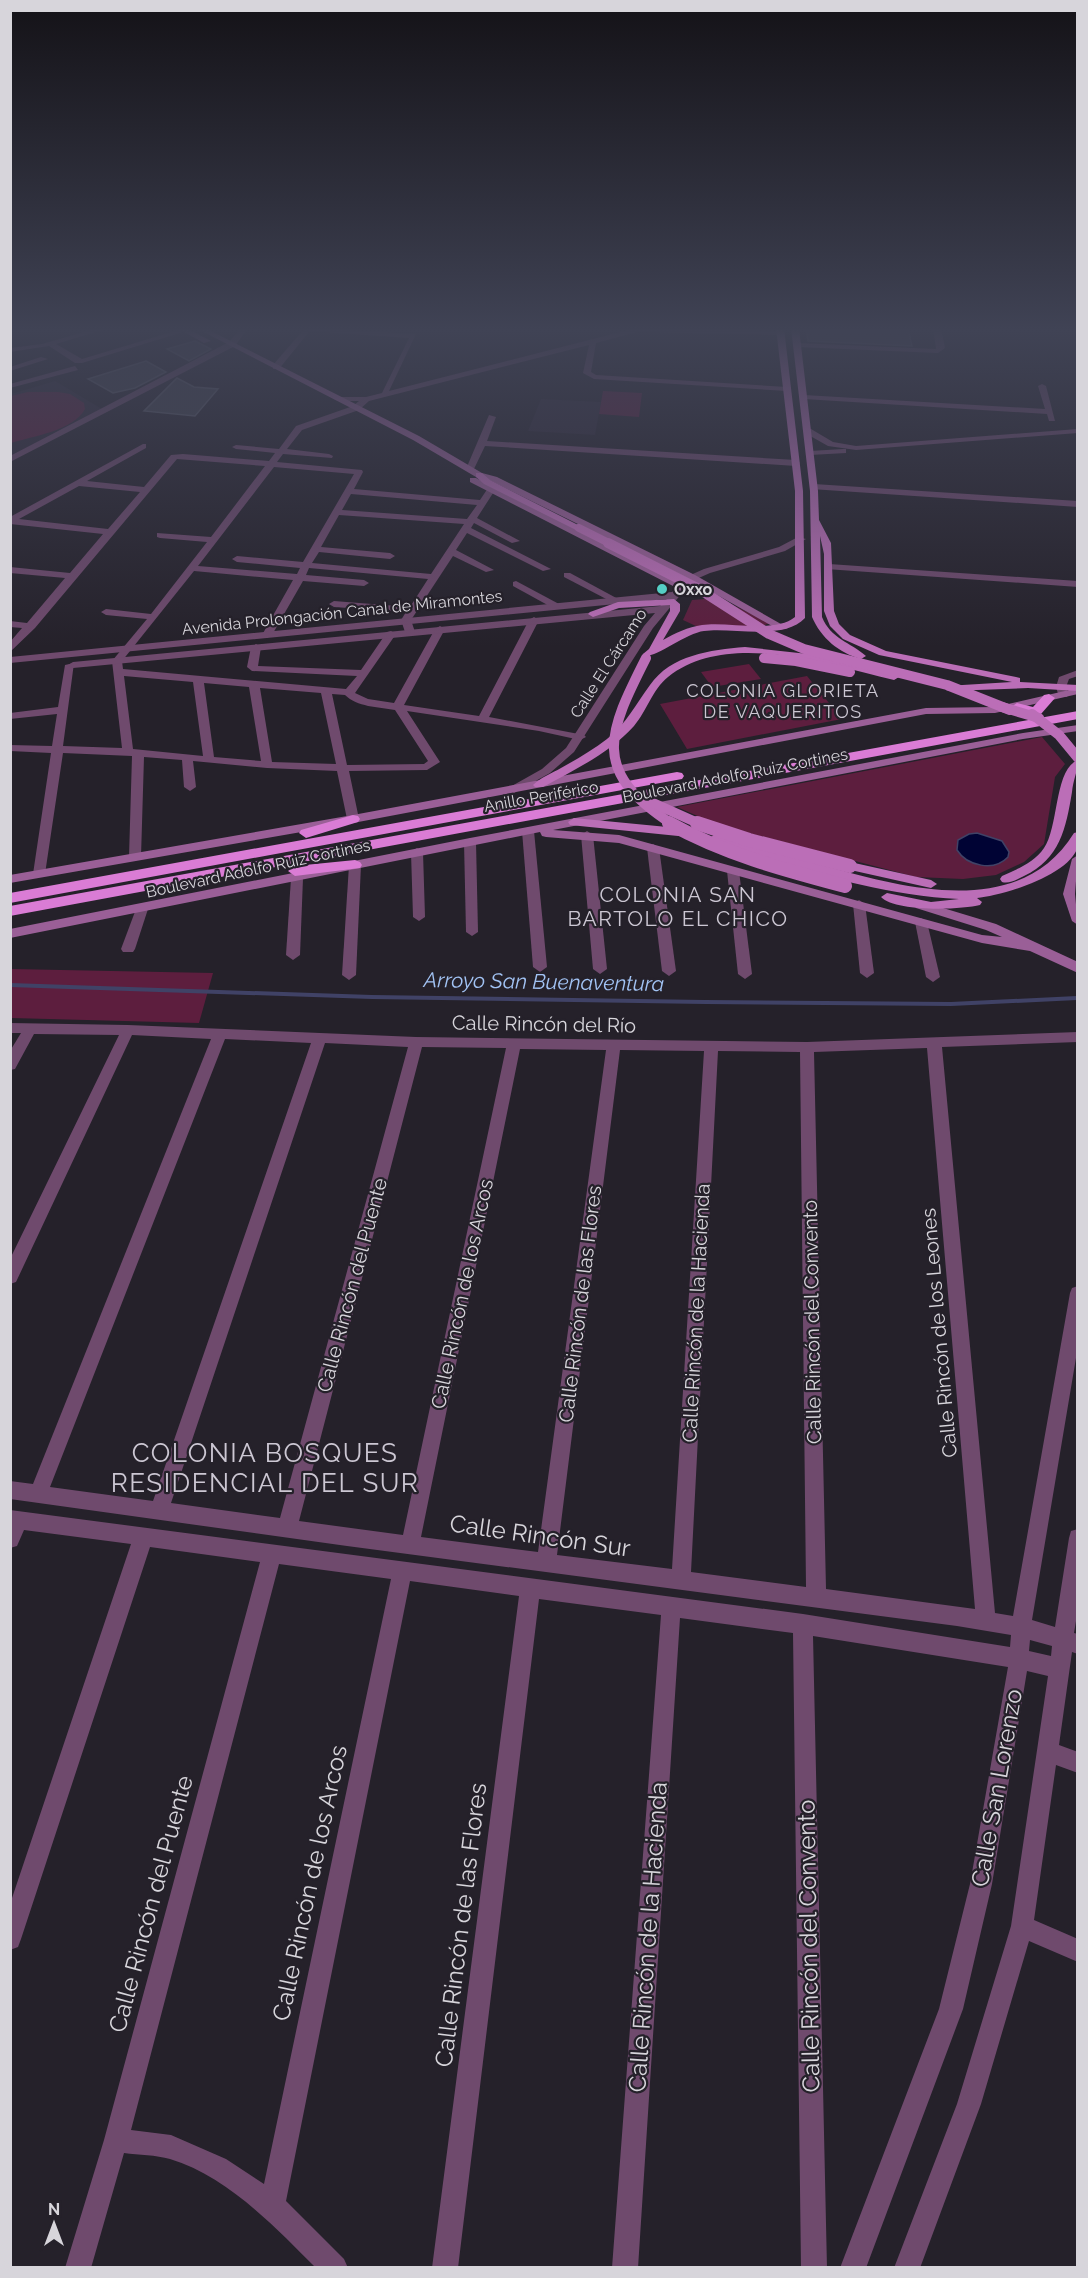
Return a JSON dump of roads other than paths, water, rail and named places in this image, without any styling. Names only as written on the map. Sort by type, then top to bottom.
[{"type":"highway","points":[[1011,708],[1037,715],[1058,693]]},
{"type":"highway","name":"Anillo Periférico","points":[[10,898],[1037,715],[1076,715]]},
{"type":"highway","points":[[1060,730],[1076,715]]},
{"type":"highway","name":"Anillo Periférico","points":[[10,912],[1076,715]]},
{"type":"highway","points":[[93,882],[166,862],[293,836],[353,819]]},
{"type":"highway","points":[[41,906],[108,901],[302,870],[355,865]]},
{"type":"main road","points":[[388,434],[491,490],[676,584],[673,599],[675,611],[647,656],[619,714],[613,745],[614,760],[621,776],[632,791],[668,824],[738,856],[920,905],[991,927],[1077,968]]},
{"type":"main road","points":[[409,434],[470,469],[487,482],[699,589],[769,634],[804,649],[947,686],[1011,708]]},
{"type":"main road","points":[[647,656],[685,633],[716,626],[783,628],[795,624],[800,618],[801,539],[793,434]]},
{"type":"main road","points":[[808,434],[816,522],[818,621],[827,635],[838,644],[868,658],[969,686],[1037,715],[1059,735],[1077,758]]},
{"type":"main road","points":[[408,445],[419,439]]},
{"type":"main road","points":[[479,475],[494,479],[692,577],[783,628]]},
{"type":"main road","points":[[816,522],[828,543],[831,618],[841,633],[857,644],[883,653],[995,676],[1058,693]]},
{"type":"main road","points":[[663,578],[676,575],[679,571]]},
{"type":"main road","points":[[685,633],[708,630],[735,633],[798,654],[946,687],[983,688],[1028,685],[1058,693]]},
{"type":"main road","points":[[538,785],[582,760],[621,733],[634,719],[657,682],[669,672],[698,658],[752,650],[798,654]]},
{"type":"main road","points":[[644,701],[668,681],[691,669],[723,660],[764,658],[818,665],[1011,708]]},
{"type":"main road","name":"Boulevard Adolfo Ruiz Cortines","points":[[10,879],[353,819],[926,711],[987,711],[1011,708],[1058,693],[1077,690]]},
{"type":"main road","name":"Boulevard Adolfo Ruiz Cortines","points":[[10,934],[297,879],[417,852],[1060,730]]},
{"type":"main road","points":[[632,791],[698,824],[737,837],[904,879],[937,885],[980,884],[1015,875],[1039,861],[1054,844],[1061,829],[1068,777],[1077,763]]},
{"type":"main road","points":[[574,822],[658,829],[695,835],[908,891],[974,894],[1020,884]]},
{"type":"main road","points":[[528,831],[619,839],[994,942],[1036,947]]},
{"type":"main road","points":[[920,905],[965,904],[990,897],[1020,884],[1054,865],[1069,851],[1077,836]]},
{"type":"main road","points":[[1077,859],[1069,894],[1077,921]]},
{"type":"street","points":[[10,460],[59,434]]},
{"type":"street","points":[[135,857],[133,752],[117,666],[294,434]]},
{"type":"street","points":[[470,469],[485,434]]},
{"type":"street","points":[[814,434],[825,442],[848,448],[1052,434]]},
{"type":"street","points":[[810,453],[1053,434]]},
{"type":"street","points":[[482,443],[796,463]]},
{"type":"street","points":[[10,521],[143,446]]},
{"type":"street","points":[[236,447],[329,456]]},
{"type":"street","points":[[10,649],[174,457],[359,472],[267,635]]},
{"type":"street","points":[[78,483],[147,490]]},
{"type":"street","points":[[814,489],[1077,505]]},
{"type":"street","points":[[410,632],[406,620],[491,490]]},
{"type":"street","points":[[349,491],[483,502]]},
{"type":"street","points":[[337,512],[469,523],[515,541]]},
{"type":"street","points":[[10,521],[111,532]]},
{"type":"street","points":[[469,523],[546,568]]},
{"type":"street","points":[[160,535],[212,540]]},
{"type":"street","name":"Calle El Cárcamo","points":[[514,789],[555,765],[580,737],[649,626],[692,577],[782,549],[801,539]]},
{"type":"street","points":[[317,549],[390,556]]},
{"type":"street","points":[[451,551],[489,570]]},
{"type":"street","points":[[237,559],[435,577]]},
{"type":"street","points":[[829,567],[1077,584]]},
{"type":"street","points":[[191,568],[364,583]]},
{"type":"street","points":[[10,570],[73,576]]},
{"type":"street","points":[[567,575],[615,600]]},
{"type":"street","points":[[516,584],[555,606]]},
{"type":"street","name":"Avenida Prolongación Canal de Miramontes","points":[[10,660],[577,603],[673,599]]},
{"type":"street","name":"Avenida Prolongación Canal de Miramontes","points":[[10,671],[70,665],[117,666],[256,647],[593,614],[673,599]]},
{"type":"street","points":[[577,603],[580,615]]},
{"type":"street","points":[[334,604],[413,610]]},
{"type":"street","points":[[106,612],[154,617]]},
{"type":"street","points":[[483,719],[534,620]]},
{"type":"street","points":[[10,624],[31,626]]},
{"type":"street","points":[[398,706],[440,629]]},
{"type":"street","points":[[117,666],[198,680],[348,692],[353,689],[391,634]]},
{"type":"street","points":[[256,647],[251,664],[255,669],[363,673]]},
{"type":"street","points":[[39,874],[70,665]]},
{"type":"street","points":[[1058,693],[1064,677],[1077,673]]},
{"type":"street","points":[[198,680],[209,760]]},
{"type":"street","points":[[254,684],[267,765]]},
{"type":"street","points":[[326,690],[353,819]]},
{"type":"street","points":[[348,692],[354,698],[366,702],[483,719],[580,737]]},
{"type":"street","points":[[10,748],[133,752],[267,765],[344,768],[432,765],[434,762],[398,706]]},
{"type":"street","points":[[10,716],[64,710]]},
{"type":"street","points":[[188,757],[190,787]]},
{"type":"street","points":[[528,831],[540,967]]},
{"type":"street","points":[[587,836],[600,969]]},
{"type":"street","points":[[470,842],[472,932]]},
{"type":"street","points":[[653,848],[669,971]]},
{"type":"street","points":[[417,852],[419,917]]},
{"type":"street","points":[[349,975],[355,865]]},
{"type":"street","points":[[733,871],[745,974]]},
{"type":"street","points":[[293,955],[297,879]]},
{"type":"street","points":[[858,904],[867,974]]},
{"type":"street","points":[[128,949],[142,909]]},
{"type":"street","points":[[921,922],[933,978]]},
{"type":"street","name":"Calle Rincón del Río","points":[[10,1029],[128,1030],[416,1042],[807,1047],[1077,1037]]},
{"type":"street","points":[[10,1065],[30,1029]]},
{"type":"street","points":[[10,1277],[128,1030]]},
{"type":"street","points":[[38,1494],[220,1034]]},
{"type":"street","points":[[159,1512],[320,1037]]},
{"type":"street","name":"Calle Rincón del Puente","points":[[287,1528],[416,1042]]},
{"type":"street","name":"Calle Rincón de los Leones","points":[[934,1042],[986,1620]]},
{"type":"street","name":"Calle Rincón de los Arcos","points":[[410,1545],[514,1044]]},
{"type":"street","name":"Calle Rincón de las Flores","points":[[546,1563],[614,1045]]},
{"type":"street","name":"Calle Rincón de la Hacienda","points":[[681,1580],[711,1046]]},
{"type":"street","name":"Calle Rincón del Convento","points":[[807,1047],[816,1597]]},
{"type":"street","name":"Calle San Lorenzo","points":[[853,2268],[951,2009],[981,1884],[1077,1293]]},
{"type":"street","name":"Calle Rincón Sur","points":[[10,1490],[608,1572],[986,1620],[1070,1641]]},
{"type":"street","points":[[89,1529],[99,1503]]},
{"type":"street","points":[[218,1546],[225,1520]]},
{"type":"street","points":[[13,1526],[89,1529],[530,1590],[803,1624],[1019,1659],[1057,1668]]},
{"type":"street","points":[[341,1563],[347,1537]]},
{"type":"street","points":[[10,1939],[143,1538]]},
{"type":"street","name":"Calle San Lorenzo","points":[[907,2268],[969,2104],[1022,1926],[1057,1668],[1070,1641],[1077,1538]]},
{"type":"street","name":"Calle Rincón del Puente","points":[[78,2268],[116,2140],[272,1554]]},
{"type":"street","points":[[476,1582],[480,1554]]},
{"type":"street","name":"Calle Rincón de los Arcos","points":[[272,2205],[402,1572]]},
{"type":"street","points":[[605,1598],[608,1572]]},
{"type":"street","points":[[732,1588],[732,1616]]},
{"type":"street","name":"Calle Rincón de las Flores","points":[[445,2268],[530,1590]]},
{"type":"street","name":"Calle Rincón de la Hacienda","points":[[625,2268],[671,1607]]},
{"type":"street","name":"Calle Rincón del Convento","points":[[803,1624],[814,2268]]},
{"type":"street","points":[[1046,1750],[1077,1763]]},
{"type":"street","points":[[1022,1926],[1077,1951]]},
{"type":"street","points":[[116,2140],[171,2147],[217,2168],[272,2205],[335,2268]]},
{"type":"waterway","name":"Arroyo San Buenaventura","points":[[10,985],[372,997],[705,1002],[951,1004],[1077,998]]},
{"type":"place","name":"Oxxo","points":[[662,589]]},
{"type":"district","name":"COLONIA GLORIETA DE VAQUERITOS","points":[[783,701]]},
{"type":"district","name":"COLONIA SAN BARTOLO EL CHICO","points":[[678,907]]},
{"type":"district","name":"COLONIA BOSQUES RESIDENCIAL DEL SUR","points":[[265,1468]]}]
